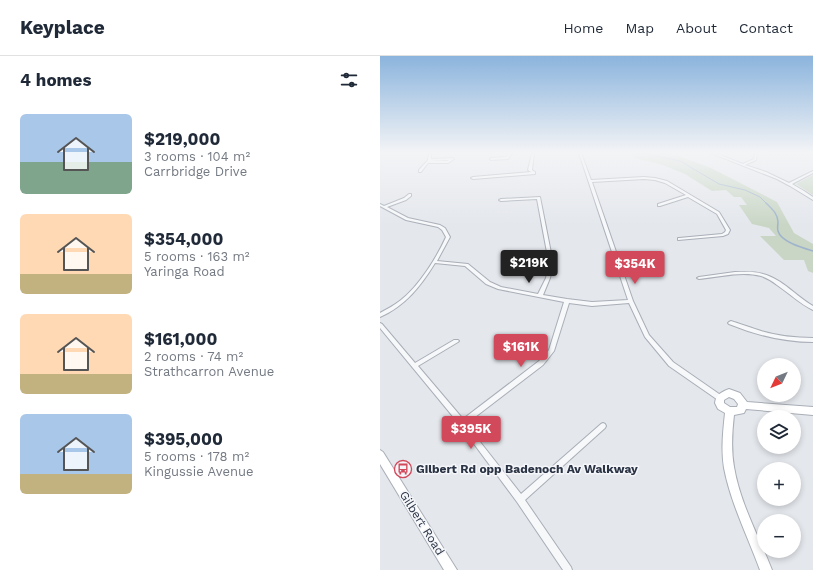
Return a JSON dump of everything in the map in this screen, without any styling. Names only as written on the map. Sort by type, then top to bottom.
[{"type":"street","points":[[473,178],[485,177]]},
{"type":"street","points":[[589,177],[631,301],[647,336],[671,364],[720,398],[720,402],[725,409],[730,412],[734,412],[741,410],[743,405]]},
{"type":"street","points":[[772,177],[804,191],[813,199]]},
{"type":"street","points":[[789,184],[803,177]]},
{"type":"street","points":[[590,181],[632,178],[654,179],[666,182],[686,196],[718,213],[728,230],[723,235],[678,238]]},
{"type":"street","points":[[382,206],[410,195]]},
{"type":"street","points":[[659,205],[686,196]]},
{"type":"street","points":[[501,200],[539,198],[551,263],[548,278],[540,295]]},
{"type":"street","points":[[380,315],[405,300],[434,262],[448,237],[444,229],[433,224],[407,219],[382,206]]},
{"type":"street","points":[[434,262],[466,265],[488,283],[500,288],[567,301],[592,304],[631,301]]},
{"type":"street","points":[[699,278],[752,273],[762,274],[770,278],[803,303],[813,308]]},
{"type":"street","points":[[462,423],[541,363],[551,351],[567,301]]},
{"type":"street","points":[[731,323],[752,331],[804,340],[813,340]]},
{"type":"street","points":[[380,325],[462,423],[520,499],[568,570]]},
{"type":"street","points":[[414,366],[456,341]]},
{"type":"street","points":[[720,398],[721,395],[729,393],[737,396],[743,405]]},
{"type":"street","points":[[743,405],[813,411]]},
{"type":"street","points":[[730,412],[728,436],[729,466],[734,486],[766,570]]},
{"type":"street","points":[[520,499],[603,426]]},
{"type":"street","name":"Gilbert Road","points":[[380,455],[451,570]]},
{"type":"green space","points":[[690,177],[728,177],[777,202],[794,233],[813,244],[813,273],[808,271],[804,260],[784,260],[760,236],[776,236],[769,228],[752,224],[739,205],[747,205],[741,197],[734,197],[726,190],[712,191]]},
{"type":"green space","points":[[809,177],[813,177],[813,195],[796,184]]},
{"type":"waterway","points":[[707,177],[719,184],[745,190],[760,197],[766,203]]},
{"type":"waterway","points":[[766,203],[776,214],[778,219],[778,231],[780,235],[793,244],[813,251]]},
{"type":"place","name":"Gilbert Rd opp Badenoch Av Walkway","points":[[403,469]]}]
